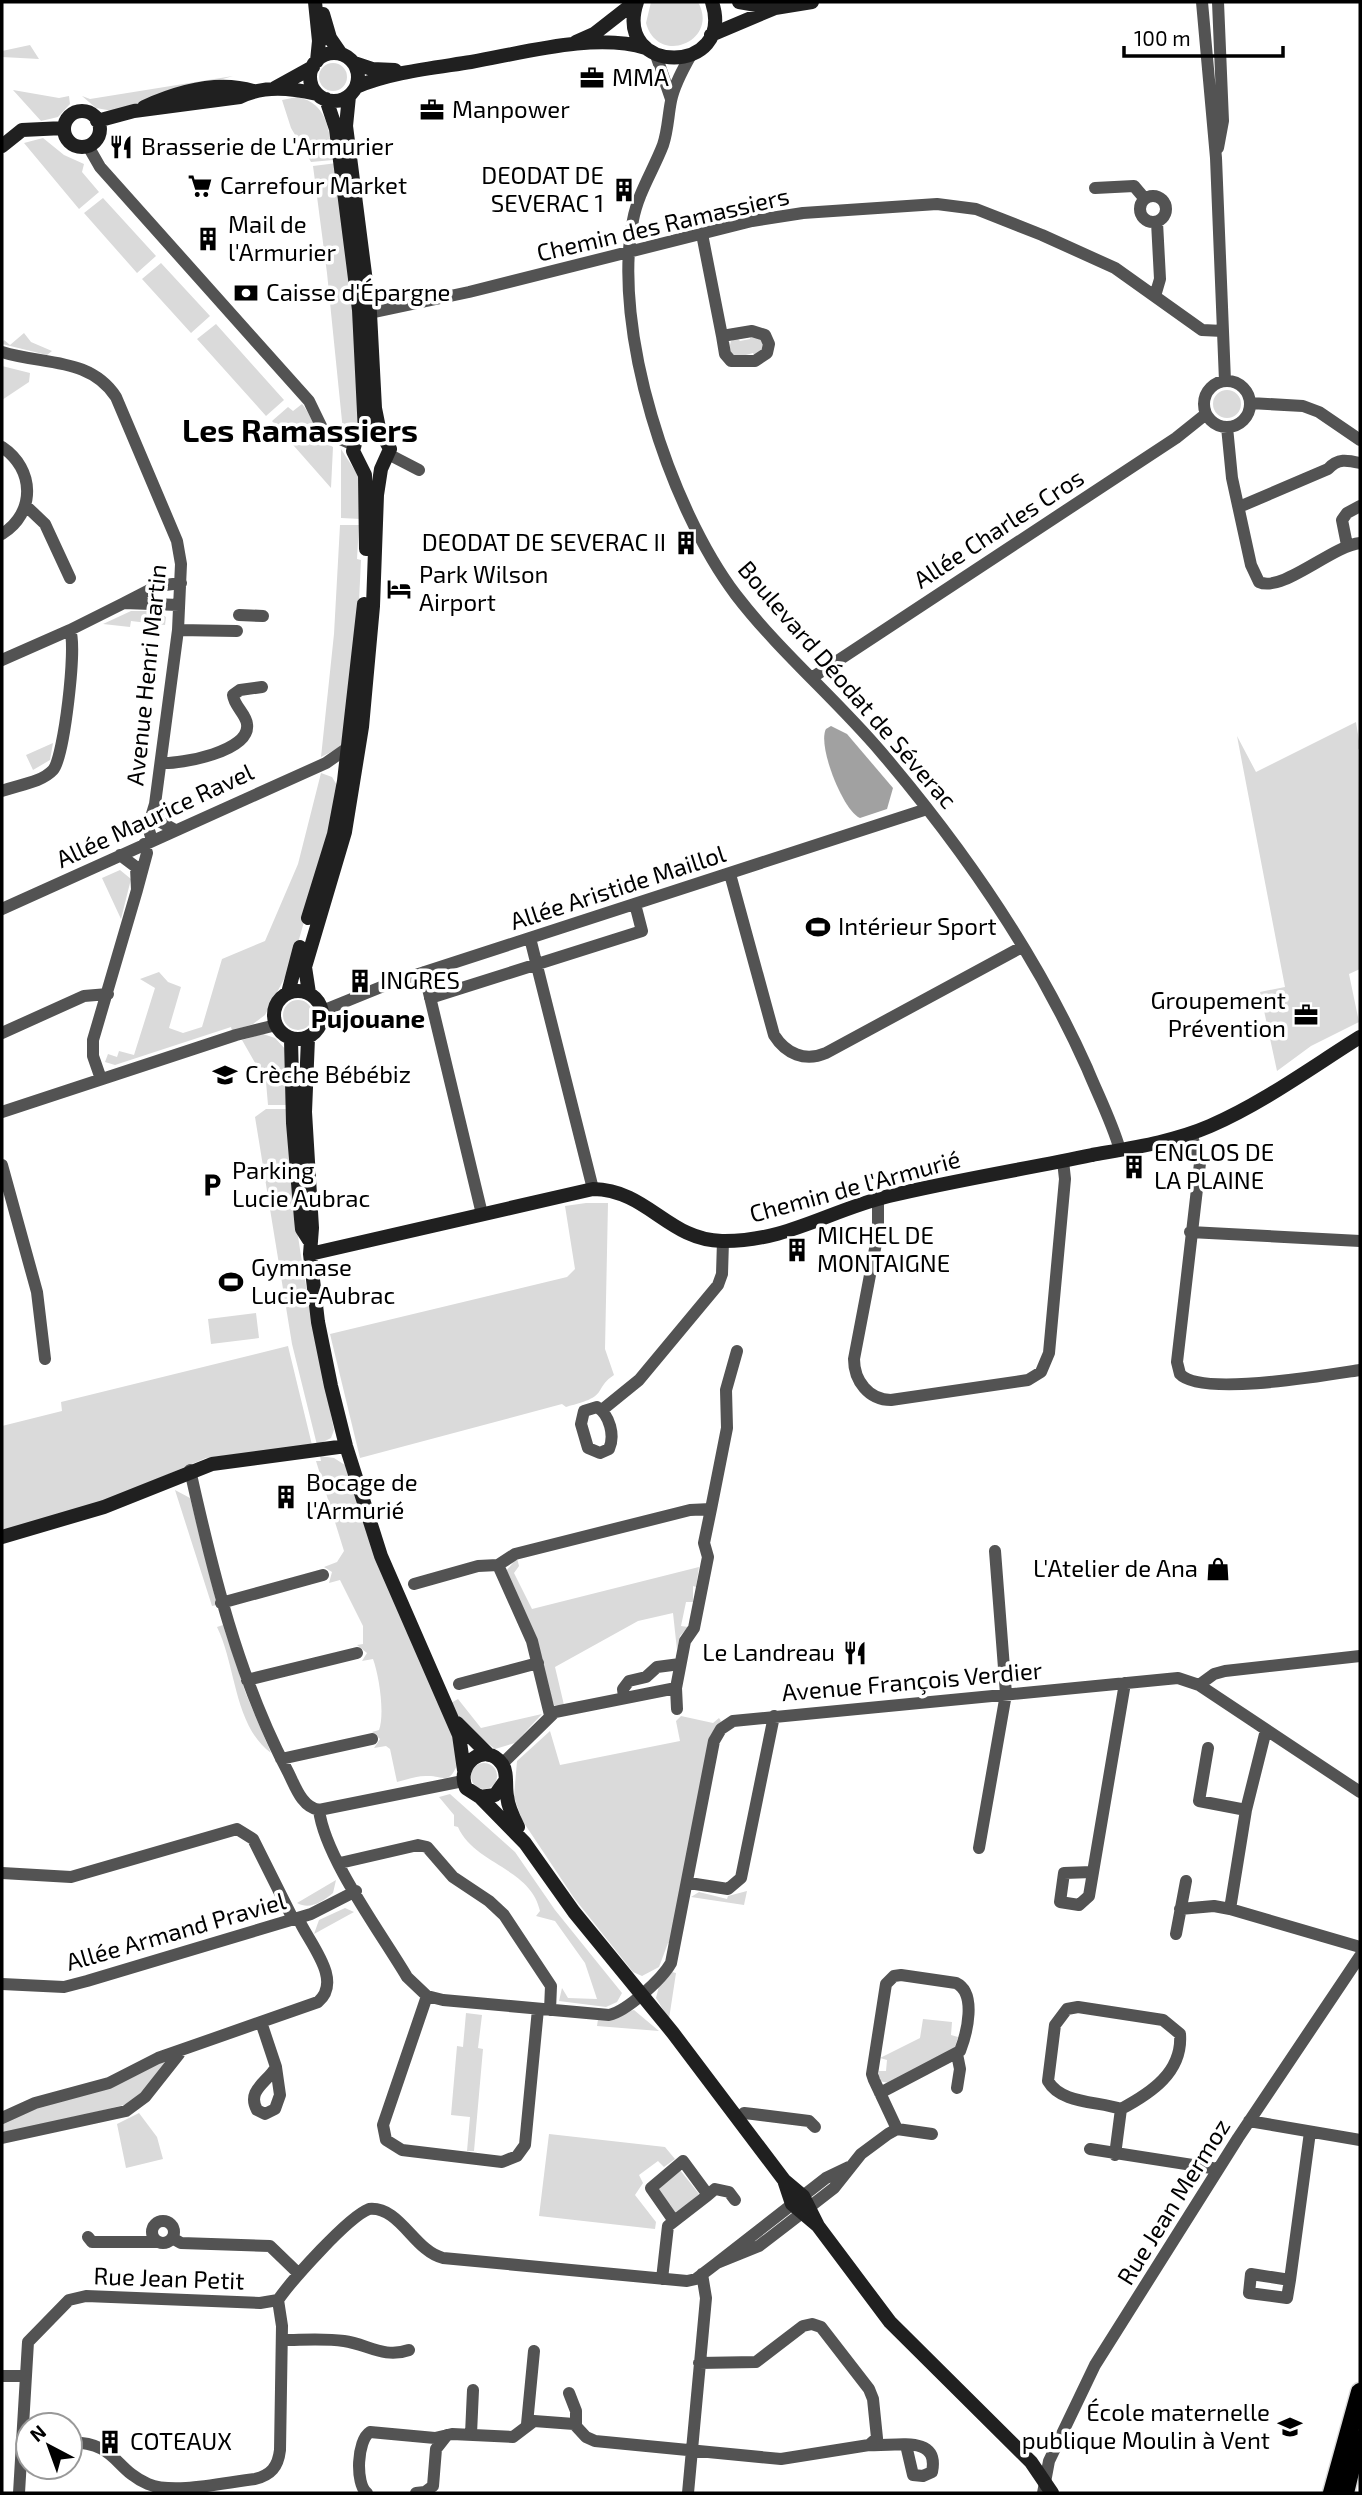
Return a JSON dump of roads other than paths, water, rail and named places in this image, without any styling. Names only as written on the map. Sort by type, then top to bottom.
[{"type":"main road","points":[[316,2],[330,38],[341,54],[354,63],[372,69],[414,71]]},
{"type":"main road","points":[[316,2],[319,41],[312,84],[321,96],[336,129],[357,297],[365,433],[354,445],[354,456],[366,484],[366,555],[349,747],[334,834],[288,993],[274,1010],[276,1025],[291,1039],[293,1123],[302,1229],[309,1247],[318,1322],[346,1446],[381,1556],[412,1634],[458,1735],[463,1775],[469,1791],[480,1797],[525,1843],[573,1912],[741,2116],[801,2205],[902,2336],[1031,2462],[1047,2489]]},
{"type":"main road","points":[[573,44],[594,34],[636,2]]},
{"type":"main road","points":[[636,2],[634,26],[651,51]]},
{"type":"main road","points":[[711,35],[715,19],[712,2]]},
{"type":"main road","points":[[739,2],[775,8]]},
{"type":"main road","points":[[97,121],[134,111],[240,97],[253,91],[275,88],[338,101],[352,92],[414,71],[573,44],[633,44],[677,59],[691,55],[711,35],[775,8],[813,2]]},
{"type":"main road","points":[[275,88],[328,54],[341,54]]},
{"type":"main road","points":[[291,1039],[308,1038],[320,1027],[322,1011],[309,993],[305,967],[345,832],[361,740],[373,606],[377,495],[389,444],[383,435],[375,408],[370,313],[346,126],[358,75],[354,63]]},
{"type":"main road","points":[[80,112],[90,114],[97,121],[99,134],[88,146],[74,145],[68,141],[64,128],[68,119],[80,112]]},
{"type":"main road","points":[[2,146],[22,130],[64,128]]},
{"type":"main road","points":[[365,433],[383,435]]},
{"type":"main road","points":[[360,465],[370,469],[387,459]]},
{"type":"main road","points":[[288,993],[309,993]]},
{"type":"main road","name":"Chemin de l'Armurié","points":[[309,1247],[482,1214],[593,1189],[628,1195],[686,1234],[723,1241],[789,1233],[878,1199],[1191,1133],[1256,1102],[1360,1037]]},
{"type":"main road","points":[[308,1038],[305,1112],[312,1228],[309,1247]]},
{"type":"main road","points":[[2,1536],[104,1507],[190,1470],[233,1460],[346,1446]]},
{"type":"main road","points":[[450,1714],[489,1755],[502,1764],[509,1809],[525,1843]]},
{"type":"main road","points":[[463,1775],[473,1758],[489,1755]]},
{"type":"main road","points":[[480,1797],[495,1795],[505,1781]]},
{"type":"main road","points":[[1332,2493],[1360,2392]]},
{"type":"main road","points":[[1345,2493],[1360,2431]]},
{"type":"street","points":[[1202,2],[1216,158],[1225,381]]},
{"type":"street","points":[[1216,158],[1223,121],[1218,2]]},
{"type":"street","name":"Boulevard Déodat de Séverac","points":[[651,51],[671,99]]},
{"type":"street","name":"Boulevard Déodat de Séverac","points":[[691,55],[671,99],[665,140],[638,198],[629,253],[633,316],[645,386],[657,436],[683,506],[734,592],[756,620],[813,677],[927,809],[973,872],[1022,947],[1069,1030],[1120,1150]]},
{"type":"street","points":[[88,146],[100,167],[309,401],[324,432],[354,445]]},
{"type":"street","points":[[1095,188],[1134,186],[1145,199]]},
{"type":"street","points":[[1155,296],[1160,279],[1157,222],[1166,212],[1165,204],[1158,197],[1145,199],[1140,206],[1141,215],[1148,222],[1157,222]]},
{"type":"street","name":"Chemin des Ramassiers","points":[[370,313],[702,234],[803,213],[937,204],[964,206],[1042,235],[1115,268],[1202,330],[1223,331]]},
{"type":"street","points":[[702,234],[722,336]]},
{"type":"street","name":"Avenue Henri Martin","points":[[2,352],[81,368],[100,379],[113,392],[177,541],[181,583],[178,630],[162,763],[148,827],[145,864],[92,1050],[101,1079]]},
{"type":"street","points":[[1225,381],[1245,390],[1250,403],[1243,420],[1227,427],[1211,421],[1206,414],[1205,397],[1209,389],[1225,381]]},
{"type":"street","points":[[1250,403],[1303,406],[1319,412],[1360,440]]},
{"type":"street","name":"Allée Charles Cros","points":[[813,677],[1176,438],[1206,414]]},
{"type":"street","points":[[1227,427],[1232,478],[1254,575],[1266,585],[1283,581],[1354,544],[1342,520],[1360,506]]},
{"type":"street","points":[[2,447],[23,468],[28,488],[25,505],[15,523],[2,534]]},
{"type":"street","points":[[387,459],[419,470]]},
{"type":"street","points":[[1239,507],[1328,470],[1341,460],[1360,463]]},
{"type":"street","points":[[25,505],[45,524],[70,578]]},
{"type":"street","points":[[2,660],[70,630],[157,586],[181,583]]},
{"type":"street","points":[[124,603],[179,605]]},
{"type":"street","points":[[239,615],[263,616]]},
{"type":"street","points":[[2,791],[47,775],[60,760],[74,646],[70,630]]},
{"type":"street","points":[[178,630],[237,631]]},
{"type":"street","points":[[162,763],[183,763],[206,758],[240,740],[246,732],[247,722],[233,695],[240,690],[262,687]]},
{"type":"street","name":"Allée Maurice Ravel","points":[[2,909],[326,763],[349,747]]},
{"type":"street","points":[[326,763],[344,781]]},
{"type":"street","name":"Avenue Henri Martin","points":[[155,804],[159,821],[175,830]]},
{"type":"street","name":"Allée Aristide Maillol","points":[[322,1011],[424,972],[927,809]]},
{"type":"street","points":[[120,855],[136,867],[137,890]]},
{"type":"street","points":[[730,874],[772,1030],[781,1045],[804,1057],[825,1053],[1022,947]]},
{"type":"street","points":[[430,998],[642,931],[635,904]]},
{"type":"street","points":[[530,938],[593,1189]]},
{"type":"street","points":[[424,972],[482,1214]]},
{"type":"street","points":[[2,1033],[84,996],[108,994]]},
{"type":"street","points":[[2,1112],[276,1025]]},
{"type":"street","points":[[1191,1133],[1200,1163],[1177,1362],[1182,1377],[1197,1383],[1272,1383],[1360,1370]]},
{"type":"street","points":[[878,1199],[878,1233],[855,1359],[857,1376],[862,1386],[879,1399],[891,1400],[1028,1380],[1041,1372],[1049,1353],[1065,1179],[1063,1161]]},
{"type":"street","points":[[2,1165],[37,1292],[45,1359]]},
{"type":"street","points":[[1190,1232],[1360,1241]]},
{"type":"street","points":[[602,1409],[639,1380],[718,1285],[722,1274],[723,1241]]},
{"type":"street","points":[[677,1709],[676,1688],[680,1664],[686,1639],[694,1628],[708,1555],[704,1543],[727,1428],[726,1390],[737,1351]]},
{"type":"street","points":[[190,1470],[221,1603],[247,1679],[281,1759],[307,1805],[319,1810],[463,1775]]},
{"type":"street","points":[[414,1584],[478,1566],[498,1565],[515,1554],[690,1510],[711,1509]]},
{"type":"street","points":[[979,1849],[1006,1694],[995,1552]]},
{"type":"street","points":[[498,1565],[530,1634],[550,1715]]},
{"type":"street","points":[[221,1603],[323,1575]]},
{"type":"street","points":[[247,1679],[358,1653]]},
{"type":"street","points":[[1199,1685],[1214,1674],[1224,1671],[1360,1656]]},
{"type":"street","points":[[459,1684],[538,1663]]},
{"type":"street","points":[[624,1697],[623,1689],[629,1681],[646,1677],[657,1667],[680,1664]]},
{"type":"street","name":"Avenue François Verdier","points":[[427,1996],[612,2015],[662,1977],[671,1963],[689,1883],[715,1738],[724,1726],[733,1721],[1178,1678],[1199,1685],[1360,1792]]},
{"type":"street","points":[[1092,1872],[1125,1683]]},
{"type":"street","points":[[502,1764],[550,1715],[676,1688]]},
{"type":"street","points":[[689,1883],[730,1888],[741,1878],[774,1716]]},
{"type":"street","points":[[1230,1909],[1246,1810],[1266,1730]]},
{"type":"street","points":[[281,1759],[372,1739]]},
{"type":"street","points":[[1208,1748],[1199,1801],[1246,1810]]},
{"type":"street","points":[[319,1810],[323,1829],[341,1863],[356,1891],[407,1977],[427,1996],[383,2122],[386,2140],[402,2150],[502,2162],[520,2154],[525,2145],[544,2010],[551,1986],[512,1926],[489,1901],[453,1877],[428,1847],[418,1845],[341,1863]]},
{"type":"street","points":[[2,1873],[71,1877],[237,1829],[253,1839],[327,1973],[327,1990],[314,2004],[158,2058],[109,2083],[35,2103],[2,2118]]},
{"type":"street","points":[[1176,1934],[1186,1881]]},
{"type":"street","name":"Allée Armand Praviel","points":[[2,1984],[64,1987],[318,1912],[356,1891]]},
{"type":"street","points":[[1180,1909],[1214,1906],[1230,1909],[1360,1947]]},
{"type":"street","name":"Rue Jean Mermoz","points":[[1047,2489],[1049,2461],[1095,2365],[1218,2169],[1360,1956]]},
{"type":"street","points":[[897,2129],[872,2074],[885,1987],[894,1976],[956,1983],[966,1990],[969,2000],[962,2043],[957,2054],[960,2069],[957,2088]]},
{"type":"street","points":[[1077,2007],[1163,2020],[1180,2034],[1178,2057],[1173,2069],[1136,2101],[1121,2109],[1065,2097],[1051,2087],[1047,2072],[1055,2025],[1067,2009],[1077,2007]]},
{"type":"street","points":[[261,2022],[276,2067]]},
{"type":"street","points":[[2,2138],[127,2110],[145,2097],[162,2072],[182,2051]]},
{"type":"street","points":[[880,2093],[957,2054]]},
{"type":"street","points":[[1115,2155],[1121,2109]]},
{"type":"street","points":[[741,2116],[808,2121],[815,2127]]},
{"type":"street","points":[[1250,2121],[1360,2140]]},
{"type":"street","points":[[84,2443],[99,2445],[141,2480],[160,2487],[260,2477],[273,2470],[279,2456],[282,2340],[278,2300],[299,2274],[360,2213],[374,2208],[387,2212],[422,2248],[443,2259],[687,2281],[702,2274],[801,2205],[835,2188],[849,2167],[897,2129],[932,2134]]},
{"type":"street","points":[[1290,2280],[1310,2132]]},
{"type":"street","points":[[1090,2149],[1218,2169]]},
{"type":"street","points":[[674,2221],[652,2191],[656,2180],[683,2161],[708,2195]]},
{"type":"street","points":[[662,2279],[667,2231],[674,2221],[715,2189],[729,2192],[735,2200]]},
{"type":"street","points":[[88,2237],[92,2242],[158,2242],[167,2242],[174,2231],[171,2224],[158,2221],[152,2232],[158,2242]]},
{"type":"street","points":[[172,2238],[181,2243],[270,2246],[299,2274]]},
{"type":"street","points":[[688,2493],[706,2298],[702,2274]]},
{"type":"street","name":"Rue Jean Petit","points":[[25,2411],[25,2376],[30,2338],[75,2298],[260,2303],[278,2300]]},
{"type":"street","points":[[699,2363],[749,2364],[803,2326],[812,2323],[821,2327],[873,2399],[878,2431],[877,2438],[869,2445]]},
{"type":"street","points":[[282,2340],[346,2341],[376,2352],[400,2353],[408,2350]]},
{"type":"street","points":[[527,2424],[534,2351]]},
{"type":"street","points":[[2,2376],[25,2376]]},
{"type":"street","points":[[471,2434],[472,2390]]},
{"type":"street","points":[[569,2393],[576,2411],[576,2425]]},
{"type":"street","points":[[367,2493],[360,2485],[362,2443],[365,2434],[471,2434],[513,2437],[534,2421],[576,2425],[592,2440],[781,2459],[869,2445],[906,2445]]},
{"type":"street","points":[[416,2493],[425,2492],[433,2486],[436,2449],[447,2435]]},
{"type":"place","name":"MMA","points":[[592,78]]},
{"type":"place","name":"Manpower","points":[[432,110]]},
{"type":"place","name":"Brasserie de L'Armurier","points":[[121,147]]},
{"type":"place","name":"Carrefour Market","points":[[200,186]]},
{"type":"place","name":"DEODAT DE SEVERAC 1","points":[[624,190]]},
{"type":"place","name":"Mail de l'Armurier","points":[[208,239]]},
{"type":"place","name":"Caisse d'Épargne","points":[[246,293]]},
{"type":"place","name":"DEODAT DE SEVERAC II","points":[[686,543]]},
{"type":"place","name":"Park Wilson Airport","points":[[399,589]]},
{"type":"place","name":"Intérieur Sport","points":[[818,927]]},
{"type":"place","name":"INGRES","points":[[360,981]]},
{"type":"place","name":"Groupement Prévention","points":[[1306,1015]]},
{"type":"place","name":"Crèche Bébébiz","points":[[225,1075]]},
{"type":"place","name":"ENCLOS DE LA PLAINE","points":[[1134,1167]]},
{"type":"place","name":"Parking Lucie Aubrac","points":[[212,1185]]},
{"type":"place","name":"MICHEL DE MONTAIGNE","points":[[797,1250]]},
{"type":"place","name":"Gymnase Lucie-Aubrac","points":[[231,1282]]},
{"type":"place","name":"Bocage de l'Armurié","points":[[286,1497]]},
{"type":"place","name":"L'Atelier de Ana","points":[[1218,1569]]},
{"type":"place","name":"Le Landreau","points":[[855,1653]]},
{"type":"place","name":"École maternelle publique Moulin à Vent","points":[[1290,2427]]},
{"type":"place","name":"COTEAUX","points":[[110,2442]]},
{"type":"district","name":"Les Ramassiers","points":[[300,431]]},
{"type":"district","name":"Pujouane","points":[[368,1019]]}]
